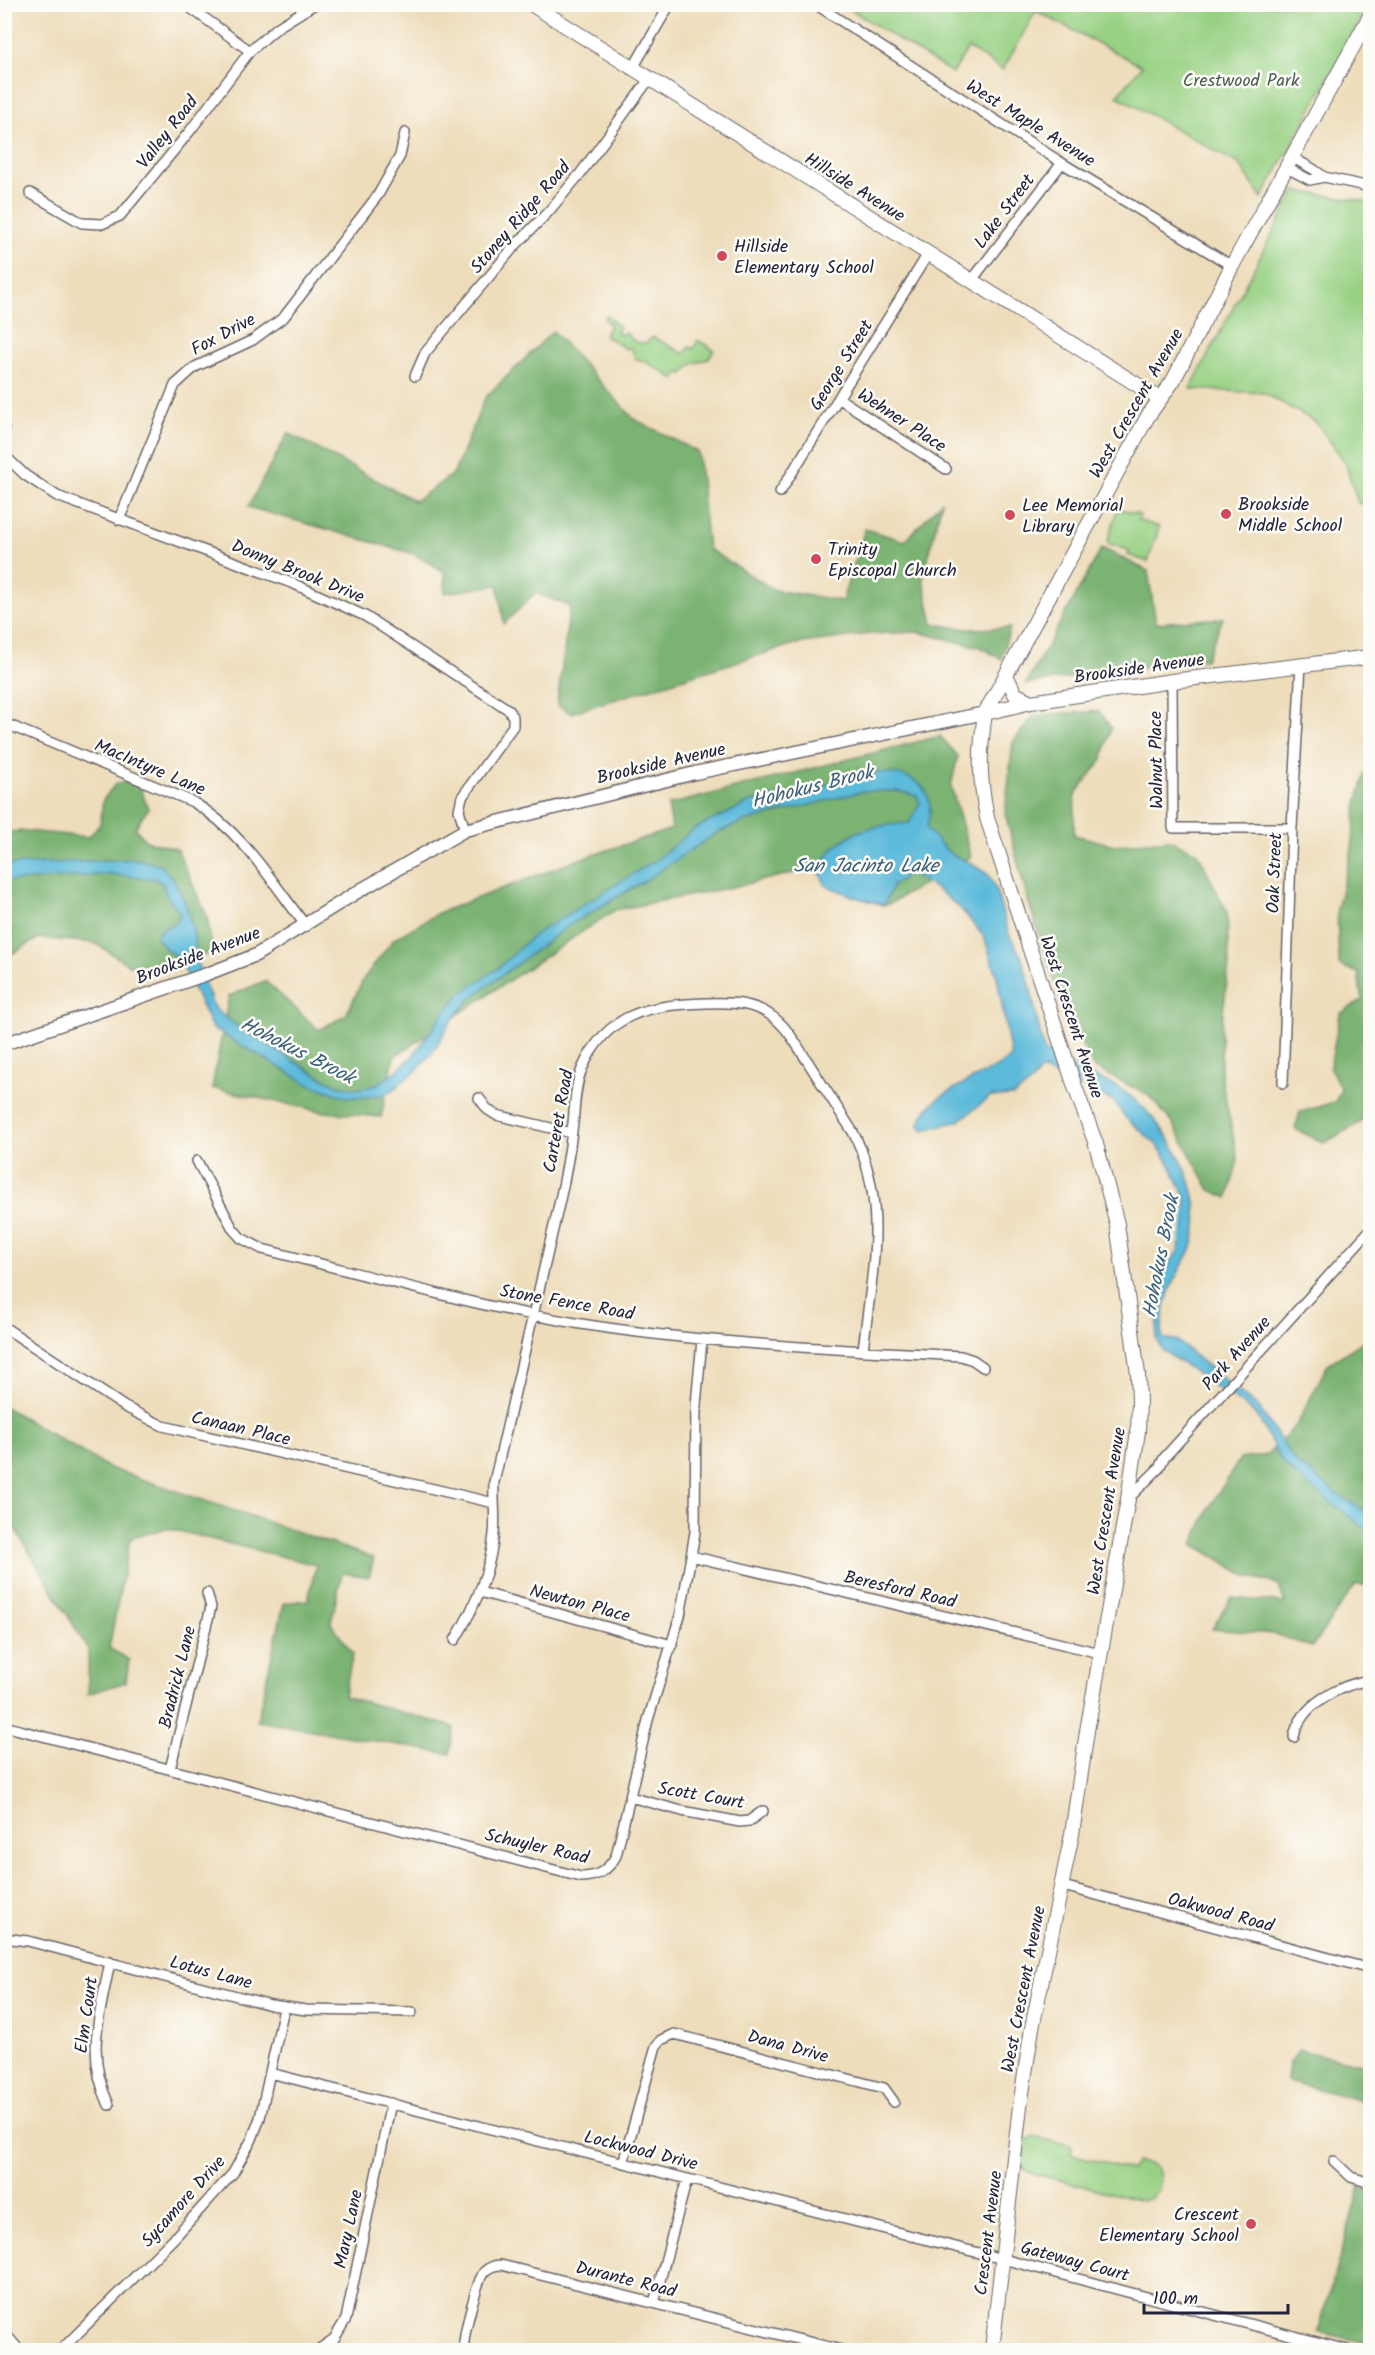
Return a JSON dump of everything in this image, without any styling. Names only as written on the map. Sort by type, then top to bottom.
[{"type":"main road","name":"Hillside Avenue","points":[[531,4],[1160,399]]},
{"type":"main road","name":"West Crescent Avenue","points":[[1018,2119],[1032,2028],[1063,1886],[1100,1653],[1128,1499],[1138,1431],[1138,1374],[1117,1224],[1096,1144],[1066,1061],[987,818],[979,754],[985,713],[1125,458],[1173,381],[1232,266],[1371,16]]},
{"type":"main road","name":"Brookside Avenue","points":[[985,713],[1031,702],[1172,681],[1371,657]]},
{"type":"main road","points":[[1006,675],[1015,694],[1031,702]]},
{"type":"main road","name":"Crescent Avenue","points":[[992,2350],[1018,2119]]},
{"type":"street","points":[[185,4],[250,51]]},
{"type":"street","name":"Valley Road","points":[[30,193],[82,223],[102,224],[120,216],[190,131],[250,51],[278,27],[315,4]]},
{"type":"street","points":[[633,68],[670,4]]},
{"type":"street","name":"West Maple Avenue","points":[[815,4],[1062,162],[1232,266]]},
{"type":"street","name":"Stoney Ridge Road","points":[[415,376],[425,353],[513,248],[549,211],[580,174],[650,78]]},
{"type":"street","name":"Fox Drive","points":[[120,520],[176,385],[195,367],[253,340],[284,317],[378,195],[400,156],[405,133]]},
{"type":"street","name":"Lake Street","points":[[972,280],[1062,162]]},
{"type":"street","points":[[1290,163],[1310,180],[1324,177],[1371,187]]},
{"type":"street","name":"George Street","points":[[780,492],[840,399],[928,254]]},
{"type":"street","name":"Wehner Place","points":[[840,399],[946,469]]},
{"type":"street","points":[[4,428],[4,438]]},
{"type":"street","name":"Donny Brook Drive","points":[[4,455],[25,475],[57,496],[294,584],[365,616],[509,710],[513,717],[513,726],[462,797],[459,810],[465,830]]},
{"type":"street","name":"Oak Street","points":[[1283,1083],[1292,828],[1301,664]]},
{"type":"street","name":"Walnut Place","points":[[1172,681],[1173,828],[1292,828]]},
{"type":"street","name":"Brookside Avenue","points":[[4,1044],[207,975],[256,955],[359,891],[465,830],[695,773],[985,713]]},
{"type":"street","name":"MacIntyre Lane","points":[[4,723],[193,802],[210,812],[237,837],[306,926]]},
{"type":"street","name":"Carteret Road","points":[[455,1640],[480,1593],[490,1557],[494,1534],[494,1482],[561,1200],[581,1071],[598,1041],[621,1021],[651,1007],[668,1004],[729,1002],[757,1008],[768,1014],[787,1031],[853,1132],[868,1168],[876,1206],[876,1227],[863,1351]]},
{"type":"street","points":[[479,1098],[488,1110],[496,1115],[572,1133]]},
{"type":"street","name":"Stone Fence Road","points":[[197,1161],[232,1228],[252,1245],[533,1314],[591,1325],[702,1340],[961,1356],[983,1367]]},
{"type":"street","name":"Park Avenue","points":[[1128,1499],[1159,1468],[1164,1458],[1371,1230]]},
{"type":"street","name":"Canaan Place","points":[[4,1327],[125,1407],[163,1426],[494,1503]]},
{"type":"street","name":"Schuyler Road","points":[[4,1726],[581,1877],[598,1875],[612,1864],[616,1856],[648,1720],[672,1645],[692,1557],[695,1532],[696,1406],[702,1340]]},
{"type":"street","name":"Beresford Road","points":[[692,1557],[1100,1653]]},
{"type":"street","name":"Bradrick Lane","points":[[170,1769],[211,1607],[207,1593]]},
{"type":"street","name":"Newton Place","points":[[480,1593],[672,1645]]},
{"type":"street","points":[[1294,1737],[1299,1722],[1313,1706],[1346,1687],[1371,1680]]},
{"type":"street","name":"Scott Court","points":[[630,1797],[682,1811],[740,1822],[757,1817],[763,1811]]},
{"type":"street","name":"Oakwood Road","points":[[1063,1886],[1371,1969]]},
{"type":"street","name":"Lotus Lane","points":[[4,1938],[28,1941],[285,2008],[412,2012]]},
{"type":"street","name":"Elm Court","points":[[109,2105],[102,2089],[95,2057],[110,1962]]},
{"type":"street","name":"Sycamore Drive","points":[[61,2350],[176,2237],[233,2173],[252,2139],[260,2118],[285,2008]]},
{"type":"street","name":"Dana Drive","points":[[623,2163],[657,2046],[667,2036],[681,2035],[884,2088],[894,2102]]},
{"type":"street","name":"Lockwood Drive","points":[[270,2073],[1003,2259]]},
{"type":"street","name":"Mary Lane","points":[[318,2350],[334,2339],[346,2319],[391,2103]]},
{"type":"street","points":[[1334,2161],[1351,2177],[1371,2183]]},
{"type":"street","points":[[654,2303],[687,2179]]},
{"type":"street","name":"Gateway Court","points":[[1003,2259],[1347,2350]]},
{"type":"street","name":"Durante Road","points":[[464,2350],[466,2329],[481,2278],[489,2268],[495,2265],[654,2303],[824,2348],[840,2350]]},
{"type":"street","points":[[4,2332],[19,2350]]},
{"type":"green space","name":"Crestwood Park","points":[[843,5],[1369,5],[1262,198],[1239,164],[1117,96],[1142,66],[1036,11],[1003,70],[968,48],[952,73]]},
{"type":"green space","points":[[1295,191],[1370,202],[1370,506],[1358,503],[1345,462],[1316,422],[1264,393],[1190,389]]},
{"type":"green space","points":[[607,315],[620,328],[617,332],[621,335],[625,332],[635,342],[646,343],[653,337],[684,354],[689,347],[693,349],[698,340],[714,350],[708,359],[692,364],[683,374],[679,372],[675,379],[648,363],[636,359],[631,348],[626,349],[604,335],[610,326],[604,318]]},
{"type":"green space","points":[[553,331],[634,419],[698,452],[708,549],[774,590],[842,601],[865,529],[905,541],[942,501],[923,578],[933,624],[968,629],[1010,628],[1001,659],[980,647],[917,632],[870,634],[795,644],[571,713],[557,705],[570,606],[535,593],[504,624],[498,585],[445,593],[445,572],[414,554],[248,507],[288,433],[415,501],[454,473],[485,398]]},
{"type":"green space","points":[[1118,508],[1140,515],[1138,520],[1159,527],[1148,562],[1128,555],[1129,550],[1107,543]]},
{"type":"green space","points":[[1102,548],[1148,571],[1156,623],[1223,618],[1206,659],[1026,684]]},
{"type":"green space","points":[[1099,711],[1111,728],[1102,760],[1075,795],[1074,835],[1114,845],[1170,840],[1198,853],[1227,912],[1229,965],[1221,1029],[1221,1077],[1238,1160],[1228,1198],[1210,1190],[1172,1122],[1148,1095],[1093,1067],[1062,1005],[1026,894],[1005,813],[1013,742],[1034,715]]},
{"type":"green space","points":[[940,736],[958,756],[951,786],[971,857],[889,904],[883,905],[811,869],[615,910],[394,1057],[381,1117],[324,1112],[212,1088],[229,996],[265,981],[319,1030],[346,1015],[364,978],[394,939],[438,913],[580,859],[672,829],[668,805]]},
{"type":"green space","points":[[1370,756],[1370,1109],[1358,1124],[1324,1143],[1295,1129],[1300,1112],[1335,1102],[1341,1089],[1330,1068],[1340,1014],[1362,1000],[1358,973],[1339,965],[1337,909],[1352,848],[1357,803]]},
{"type":"green space","points":[[116,783],[139,783],[148,809],[135,828],[146,841],[177,849],[207,917],[213,953],[175,962],[156,970],[129,965],[95,943],[39,938],[5,958],[5,832],[26,831],[89,837],[100,824],[103,800]]},
{"type":"green space","points":[[1370,1337],[1370,1585],[1355,1585],[1312,1647],[1274,1634],[1212,1629],[1231,1598],[1285,1603],[1278,1584],[1247,1576],[1193,1544],[1209,1508],[1240,1459],[1267,1455],[1297,1424],[1328,1364]]},
{"type":"green space","points":[[5,1407],[109,1468],[374,1558],[369,1577],[342,1573],[331,1623],[353,1654],[344,1696],[454,1727],[450,1754],[257,1721],[284,1603],[308,1600],[316,1565],[166,1528],[130,1539],[109,1648],[129,1660],[126,1682],[88,1694],[88,1649],[5,1512],[5,1467],[9,1463],[5,1440]]},
{"type":"green space","points":[[1299,2050],[1370,2066],[1370,2103],[1287,2081],[1289,2064]]},
{"type":"green space","points":[[1033,2137],[1069,2145],[1072,2147],[1071,2154],[1130,2170],[1136,2162],[1151,2165],[1159,2174],[1157,2192],[1149,2199],[1142,2201],[1028,2172],[1021,2164],[1020,2153],[1024,2143]]},
{"type":"green space","points":[[1360,2187],[1370,2191],[1370,2344],[1318,2332]]},
{"type":"water","name":"San Jacinto Lake","points":[[869,773],[900,775],[918,783],[928,798],[930,810],[927,829],[949,853],[989,875],[995,887],[1009,934],[1021,956],[1044,1051],[1122,1090],[1154,1119],[1181,1159],[1190,1181],[1195,1203],[1196,1226],[1192,1247],[1167,1300],[1162,1337],[1176,1340],[1259,1408],[1297,1464],[1335,1493],[1370,1514],[1370,1532],[1309,1486],[1282,1462],[1258,1417],[1230,1395],[1214,1387],[1206,1379],[1163,1351],[1156,1338],[1160,1289],[1166,1268],[1177,1253],[1186,1224],[1186,1198],[1168,1161],[1157,1145],[1125,1117],[1114,1101],[1041,1070],[1031,1083],[1013,1096],[990,1097],[959,1121],[924,1130],[919,1126],[924,1114],[945,1094],[1011,1057],[997,976],[984,937],[961,909],[935,888],[910,873],[893,885],[884,905],[825,885],[819,869],[836,846],[856,832],[909,823],[920,803],[917,796],[898,791],[864,791],[743,822],[718,832],[646,880],[570,925],[471,998],[450,1023],[432,1053],[415,1072],[387,1094],[366,1097],[346,1097],[308,1084],[212,1028],[183,967],[176,956],[166,949],[156,937],[161,930],[176,923],[180,916],[179,911],[166,895],[163,884],[155,879],[110,874],[5,882],[5,865],[136,859],[160,865],[174,880],[184,900],[193,929],[199,968],[214,1008],[250,1034],[317,1075],[337,1085],[356,1089],[374,1086],[393,1074],[412,1057],[461,993],[497,969],[534,935],[656,860],[694,829],[751,802],[795,794]]},
{"type":"waterway","name":"Hohokus Brook","points":[[1181,1243],[1186,1211]]},
{"type":"place","name":"Hillside Elementary School","points":[[722,256]]},
{"type":"place","name":"Brookside Middle School","points":[[1226,514]]},
{"type":"place","name":"Lee Memorial Library","points":[[1010,515]]},
{"type":"place","name":"Trinity Episcopal Church","points":[[816,559]]},
{"type":"place","name":"Crescent Elementary School","points":[[1251,2224]]}]
